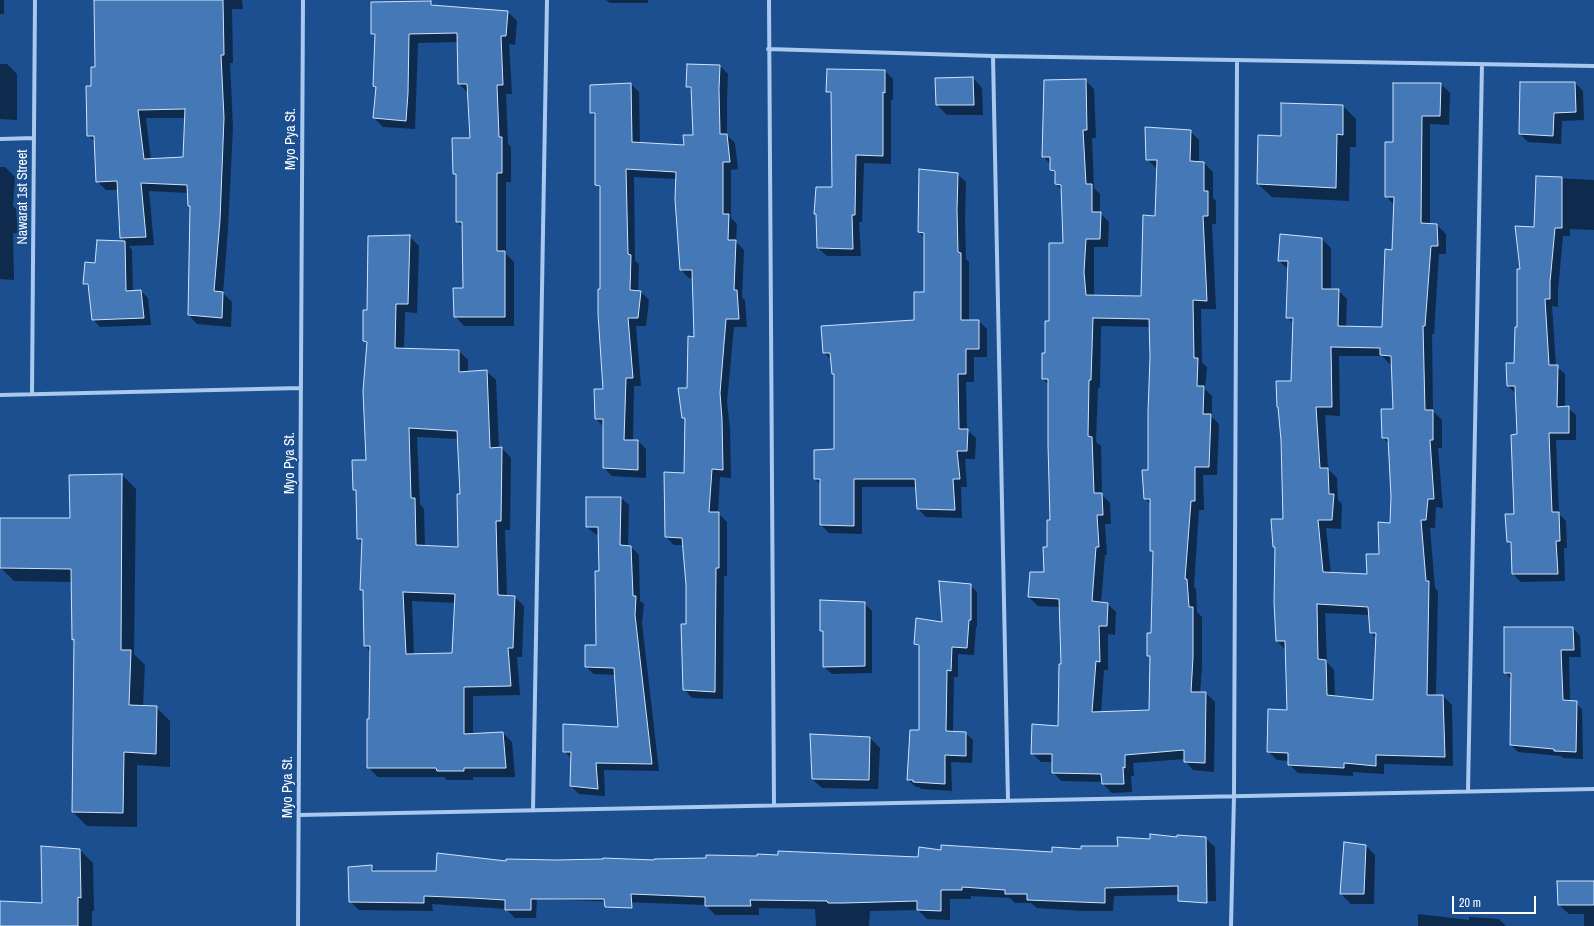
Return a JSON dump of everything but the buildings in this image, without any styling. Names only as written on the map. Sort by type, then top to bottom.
[{"type":"street","name":"Nawarat 1st Street","points":[[32,394],[35,0]]},
{"type":"street","name":"Myo Pya St.","points":[[298,926],[303,0]]},
{"type":"street","points":[[533,810],[548,0]]},
{"type":"street","points":[[769,0],[768,49],[774,805]]},
{"type":"street","points":[[768,49],[993,56],[1594,66]]},
{"type":"street","points":[[993,56],[1008,800]]},
{"type":"street","points":[[1231,926],[1234,796],[1237,60]]},
{"type":"street","points":[[1468,791],[1482,64]]},
{"type":"street","points":[[0,139],[34,138]]},
{"type":"street","points":[[0,395],[301,388]]},
{"type":"street","points":[[299,815],[1594,789]]}]
